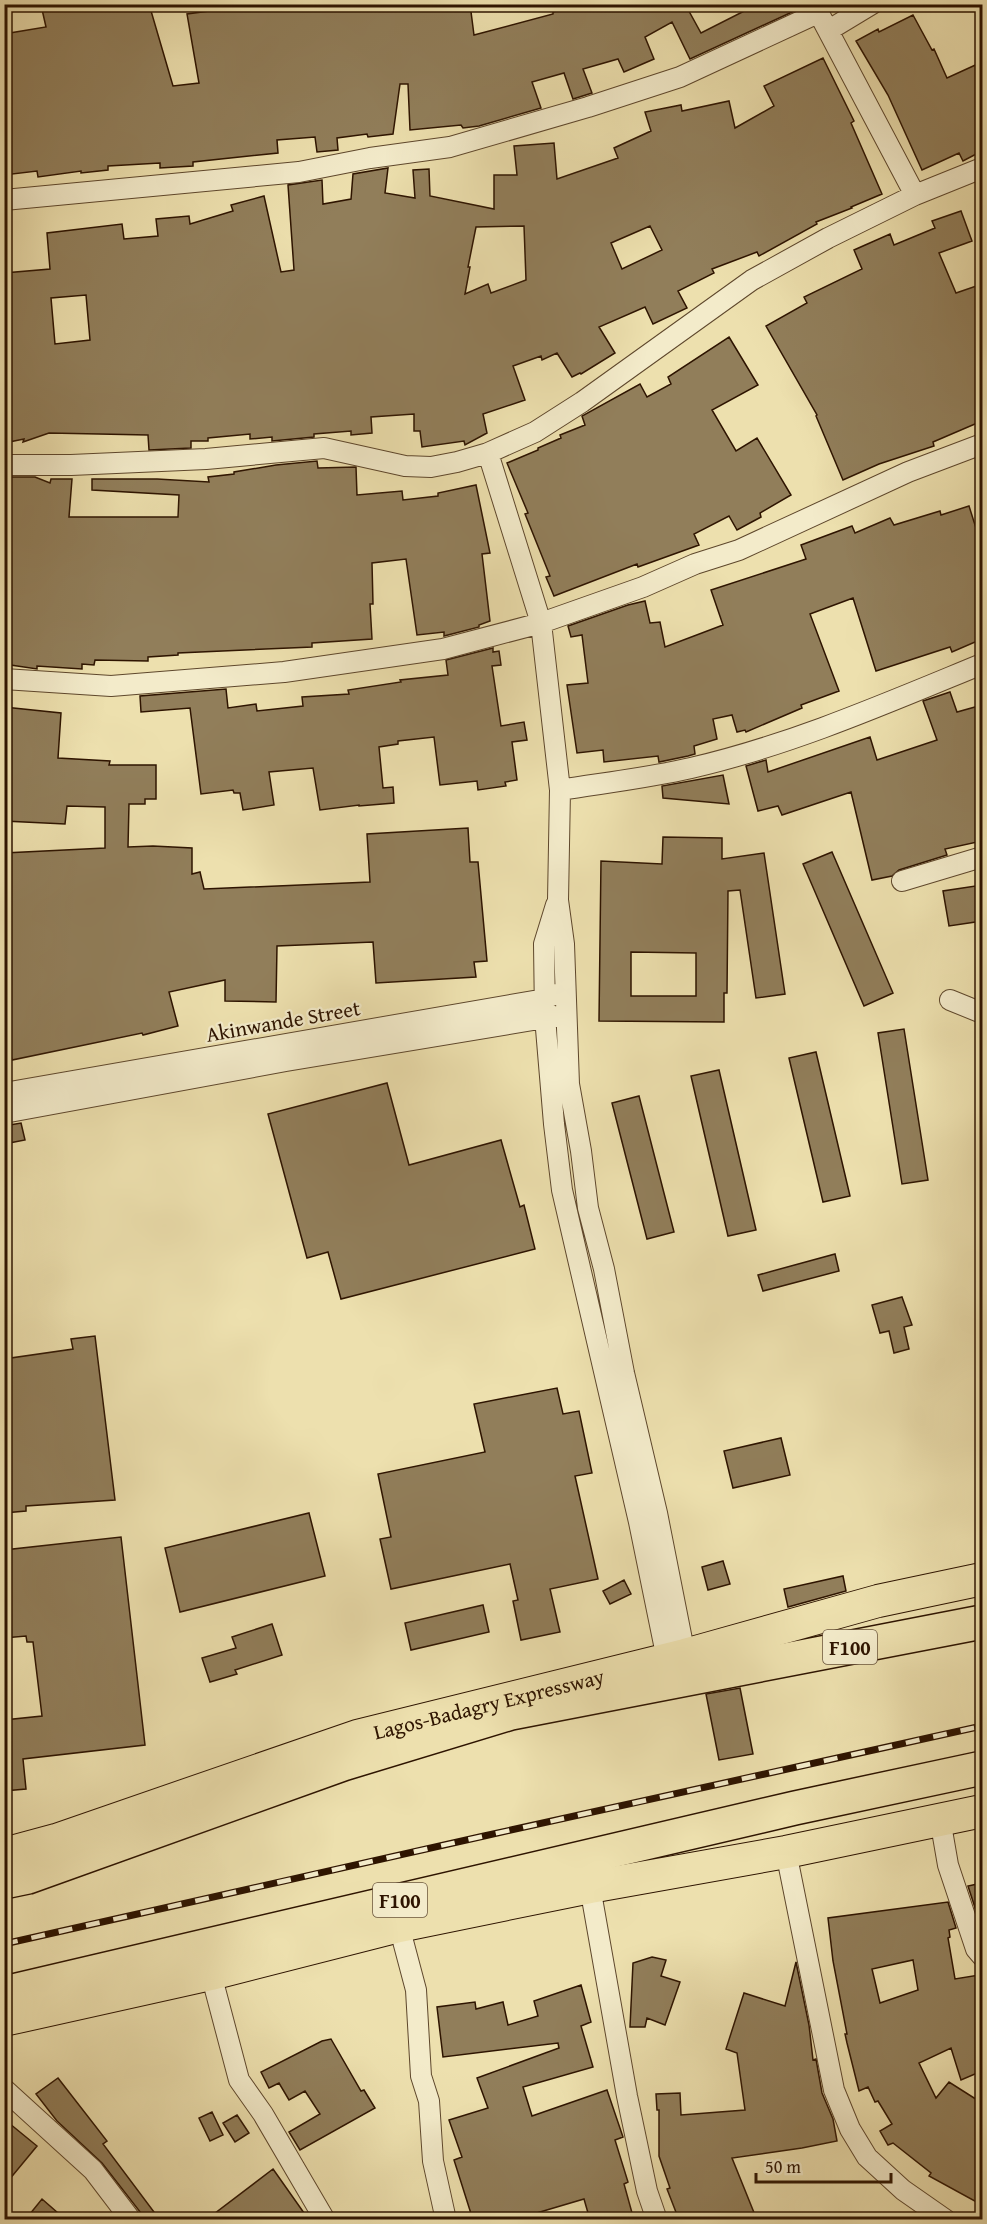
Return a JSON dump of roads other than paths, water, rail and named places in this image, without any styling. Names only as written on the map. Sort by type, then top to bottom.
[{"type":"highway","name":"Lagos-Badagry Expressway","points":[[4,1882],[49,1869],[343,1764],[511,1713],[982,1622]]},
{"type":"highway","name":"F100","points":[[4,1993],[795,1808],[982,1768]]},
{"type":"main road","name":"Lagos-Badagry Expressway","points":[[4,1854],[56,1840],[357,1736],[676,1657],[878,1601],[982,1579]]},
{"type":"main road","points":[[4,2020],[211,1974],[399,1926],[590,1887],[786,1852],[982,1811]]},
{"type":"street","points":[[4,200],[299,172],[370,158],[450,147],[588,107],[680,76],[820,16],[872,4]]},
{"type":"street","points":[[820,16],[915,195]]},
{"type":"street","points":[[4,465],[71,465],[194,459],[324,448],[405,466],[431,467],[488,453],[535,432],[582,402],[752,280],[828,238],[915,195],[982,168]]},
{"type":"street","points":[[4,679],[111,686],[284,672],[443,649],[541,623],[643,586],[695,564],[739,550],[908,472],[982,444]]},
{"type":"street","points":[[488,453],[541,623],[560,790],[558,900],[564,944],[568,1084],[581,1151],[588,1208],[657,1513],[676,1657]]},
{"type":"street","points":[[560,790],[690,768],[786,740],[877,707],[982,664]]},
{"type":"street","points":[[902,881],[982,857]]},
{"type":"street","points":[[558,900],[544,944],[545,1008],[554,1124],[562,1190],[639,1522],[676,1657]]},
{"type":"street","name":"Akinwande Street","points":[[4,1113],[286,1061],[545,1008],[566,989]]},
{"type":"street","points":[[950,1000],[982,1013]]},
{"type":"street","name":"Akinwande Street","points":[[4,1093],[545,1008],[567,1015]]},
{"type":"street","points":[[940,1819],[948,1865],[976,1950],[982,1956]]},
{"type":"street","points":[[786,1852],[834,2090],[850,2129],[867,2157],[903,2190],[946,2220]]},
{"type":"street","points":[[590,1887],[646,2191],[657,2220]]},
{"type":"street","points":[[399,1926],[416,1990],[421,2076],[429,2101],[433,2161],[446,2220]]},
{"type":"street","points":[[211,1974],[239,2080],[263,2114],[325,2220]]},
{"type":"street","points":[[4,2089],[93,2170],[131,2220]]},
{"type":"railway","points":[[4,1944],[982,1726]]}]
